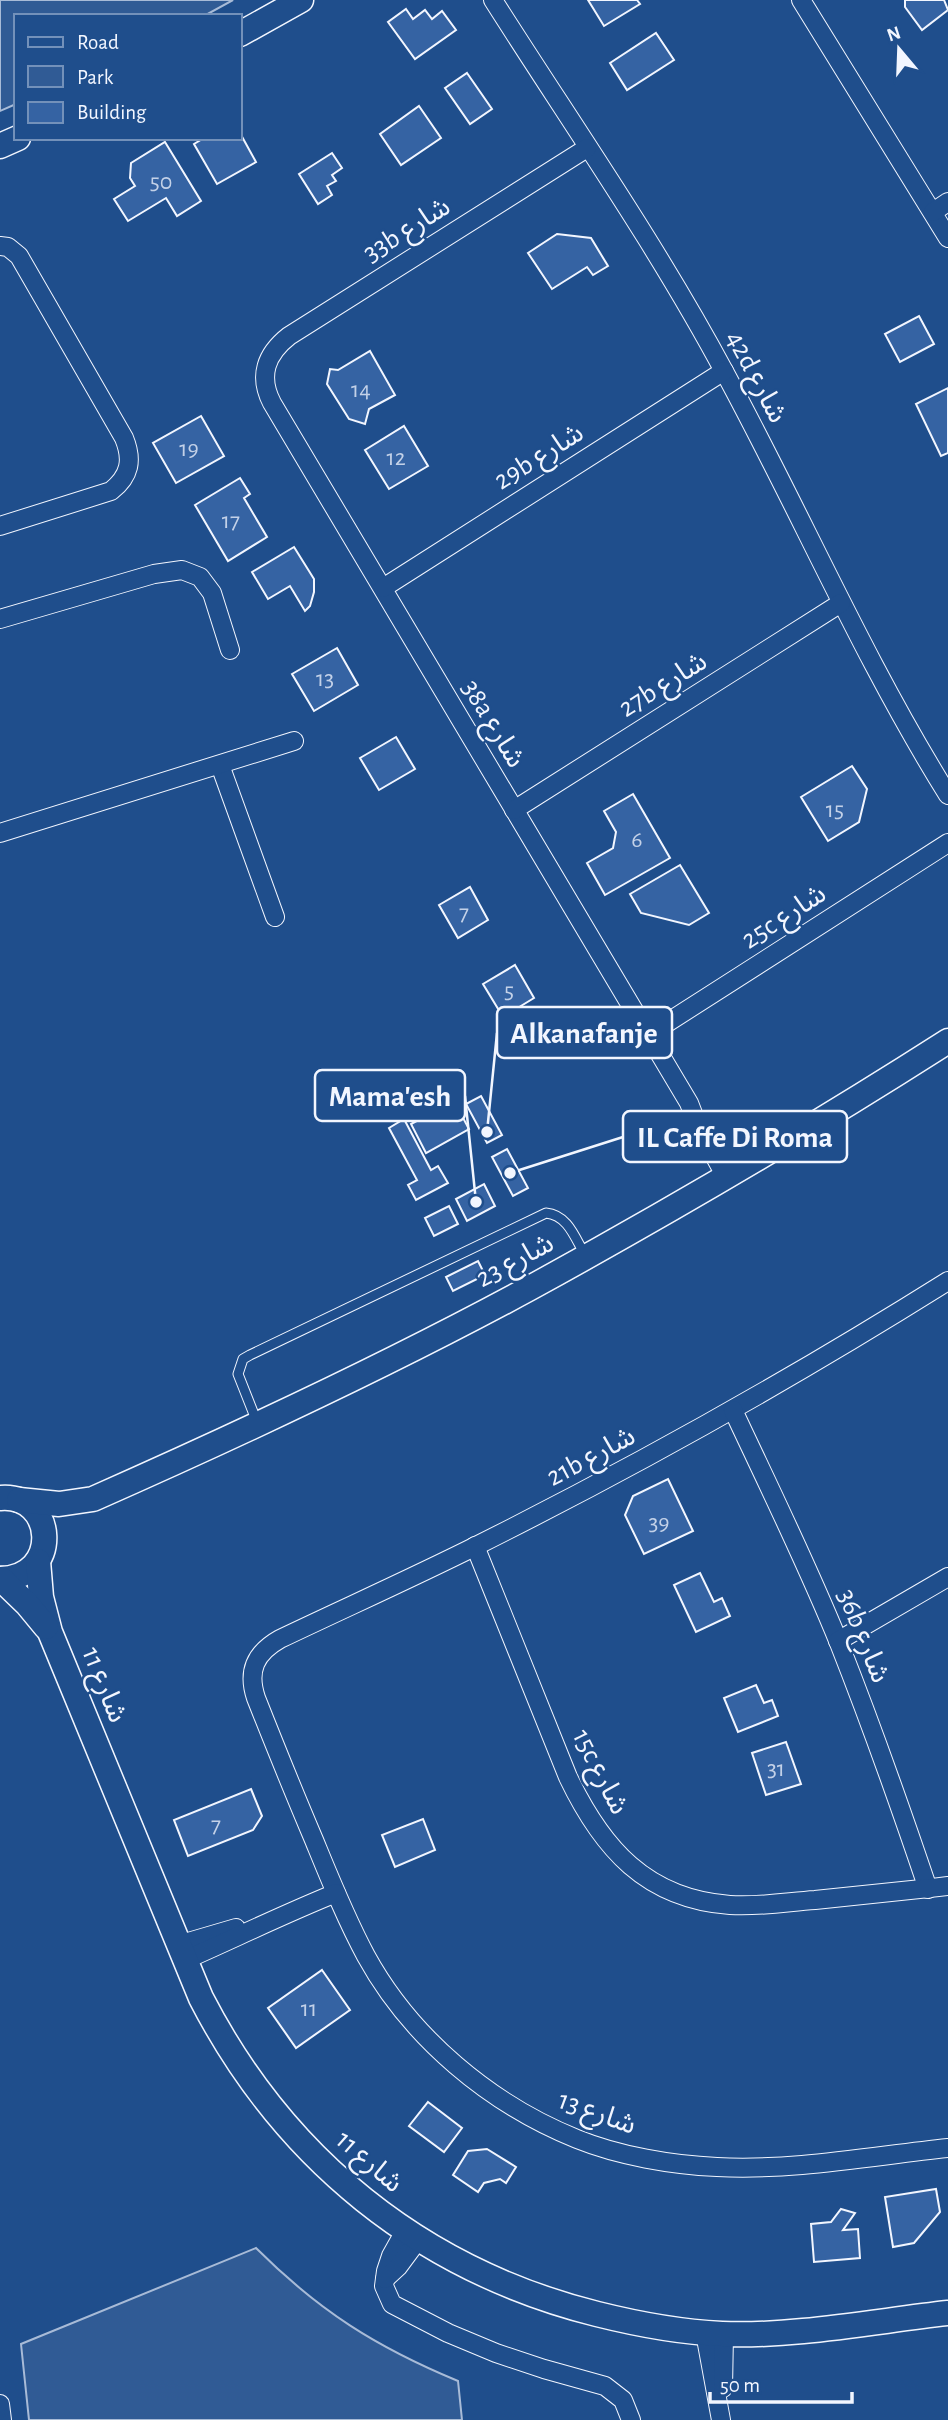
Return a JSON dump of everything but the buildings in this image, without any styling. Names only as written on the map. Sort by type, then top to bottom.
[{"type":"street","points":[[242,33],[301,0]]},
{"type":"street","name":"42d شارع","points":[[493,0],[658,258],[724,371],[841,603],[902,718],[948,794]]},
{"type":"street","points":[[801,0],[940,207],[948,239]]},
{"type":"street","name":"33b شارع","points":[[265,367],[278,344],[289,336],[587,148]]},
{"type":"street","points":[[0,246],[8,247],[19,256],[124,438],[130,461],[121,484],[111,491],[0,526]]},
{"type":"street","name":"38a شارع","points":[[265,367],[267,391],[272,402],[689,1103],[697,1124],[733,1173]]},
{"type":"street","name":"29b شارع","points":[[383,588],[724,371]]},
{"type":"street","points":[[0,619],[154,574],[183,570],[200,577],[212,593],[230,650]]},
{"type":"street","name":"27b شارع","points":[[514,810],[841,603]]},
{"type":"street","points":[[0,833],[294,741]]},
{"type":"street","points":[[220,765],[275,917]]},
{"type":"street","name":"25c شارع","points":[[648,1035],[948,843]]},
{"type":"street","name":"شارع 23","points":[[6,1496],[59,1504],[93,1499],[257,1424],[434,1337],[586,1257],[733,1173],[948,1041]]},
{"type":"street","name":"21b شارع","points":[[253,1665],[268,1645],[475,1546],[605,1480],[733,1410],[948,1281]]},
{"type":"street","name":"36b شارع","points":[[733,1410],[838,1641],[885,1763],[928,1889]]},
{"type":"street","name":"شارع 11","points":[[6,1496],[30,1507],[39,1516],[44,1528],[41,1597],[50,1632],[181,1953],[216,2027],[254,2086],[308,2148],[350,2189],[412,2236],[486,2276],[559,2304],[634,2323],[714,2334],[781,2332],[948,2313]]},
{"type":"street","name":"شارع 23","points":[[1,1579],[22,1575],[41,1551],[93,1499]]},
{"type":"street","name":"15c شارع","points":[[475,1546],[568,1777],[585,1812],[608,1844],[636,1871],[664,1888],[696,1900],[730,1905],[767,1904],[948,1886]]},
{"type":"street","points":[[838,1641],[948,1577]]},
{"type":"street","name":"شارع 11","points":[[1,1579],[27,1604],[50,1632]]},
{"type":"street","name":"شارع 13","points":[[253,1665],[251,1676],[256,1698],[335,1893],[366,1957],[400,2006],[448,2058],[514,2108],[578,2140],[646,2159],[717,2167],[789,2165],[948,2148]]},
{"type":"street","points":[[181,1953],[238,1927],[260,1924],[335,1893]]},
{"type":"street","points":[[412,2236],[388,2262],[386,2294],[392,2304],[401,2311],[496,2353],[544,2370],[605,2386],[623,2400],[631,2420]]},
{"type":"street","points":[[714,2334],[721,2416]]},
{"type":"street","points":[[0,2404],[2,2420]]},
{"type":"lane","points":[[257,1424],[238,1374],[243,1359],[250,1355],[546,1213],[563,1219],[586,1257]]},
{"type":"green space","points":[[0,0],[233,0],[208,14],[14,14],[14,105],[0,111]]},
{"type":"green space","points":[[256,2248],[303,2291],[350,2325],[401,2355],[458,2381],[462,2420],[29,2420],[21,2344]]},
{"type":"place","name":"Alkanafanje","points":[[487,1132]]},
{"type":"place","name":"IL Caffe Di Roma","points":[[510,1173]]},
{"type":"place","name":"Mama'esh","points":[[476,1202]]}]
